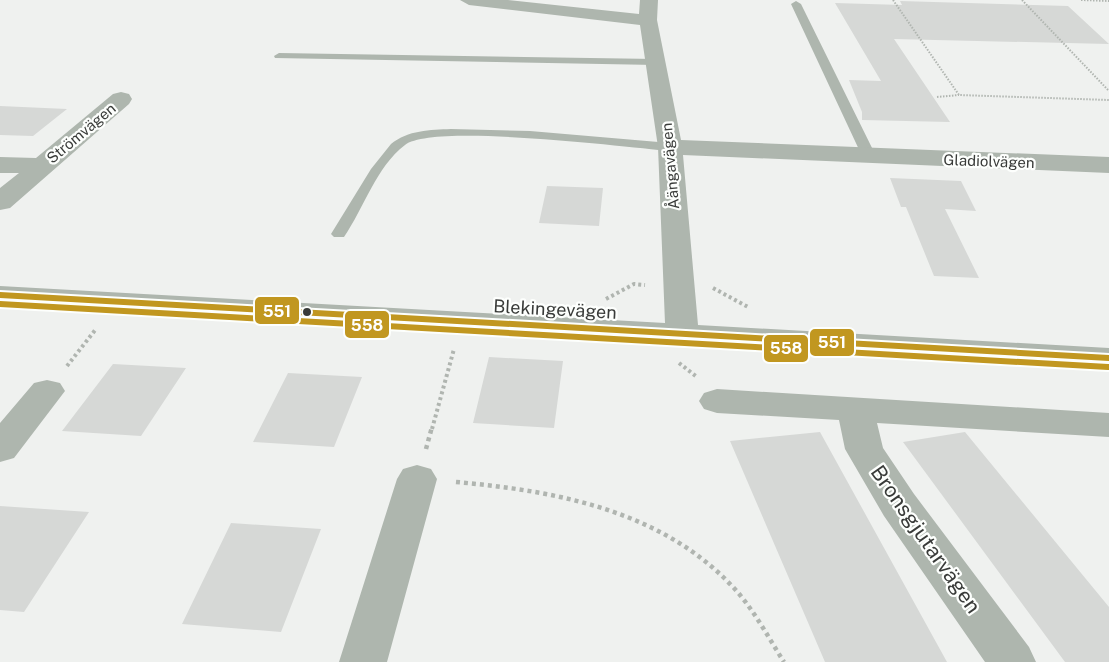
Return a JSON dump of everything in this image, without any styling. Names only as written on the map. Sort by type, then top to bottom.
[{"type":"street","points":[[469,0],[558,12],[649,10]]},
{"type":"street","name":"Åängavägen","points":[[649,10],[670,147],[678,335]]},
{"type":"street","name":"Strömvägen","points":[[0,202],[121,99]]},
{"type":"street","name":"Gladiolvägen","points":[[670,147],[1109,165]]},
{"type":"street","name":"Strömvägen","points":[[0,165],[41,166]]},
{"type":"street","name":"Blekingevägen","points":[[0,278],[678,335],[1109,340]]},
{"type":"street","name":"Blekingevägen","points":[[0,295],[1109,358]]},
{"type":"street","points":[[0,449],[47,391]]},
{"type":"street","points":[[717,401],[1109,425]]},
{"type":"street","name":"Bronsgjutarvägen","points":[[855,409],[864,449],[900,505],[1011,662]]},
{"type":"street","points":[[363,662],[417,479]]},
{"type":"lane","points":[[796,4],[869,156]]},
{"type":"lane","points":[[279,56],[656,62]]},
{"type":"lane","points":[[339,234],[394,146],[416,134],[457,132],[670,147]]},
{"type":"path","points":[[893,0],[959,95]]},
{"type":"path","points":[[1022,0],[1109,91]]},
{"type":"path","points":[[1081,0],[1109,1]]},
{"type":"path","points":[[937,97],[959,95],[1109,100]]},
{"type":"path","points":[[47,391],[102,322]]},
{"type":"path","points":[[678,335],[715,392],[717,401]]},
{"type":"path","points":[[455,344],[417,479],[484,484],[556,494],[650,524],[690,549],[733,587],[784,662]]},
{"type":"building","points":[[900,1],[1068,6],[1109,44],[894,39],[950,122],[862,120],[862,112],[849,80],[881,81],[835,3],[902,5]]},
{"type":"building","points":[[0,106],[67,109],[33,136],[0,135]]},
{"type":"building","points":[[890,178],[961,181],[976,211],[945,209],[979,278],[934,276],[906,207],[901,207]]},
{"type":"building","points":[[547,186],[603,188],[599,226],[539,223]]},
{"type":"building","points":[[489,357],[563,361],[554,428],[473,423]]},
{"type":"building","points":[[113,364],[186,368],[141,436],[62,431]]},
{"type":"building","points":[[288,373],[362,377],[334,447],[253,442]]},
{"type":"building","points":[[820,432],[947,662],[825,662],[730,441]]},
{"type":"building","points":[[965,432],[1109,607],[1109,662],[1065,662],[903,442]]},
{"type":"building","points":[[0,506],[89,512],[24,612],[0,610]]},
{"type":"building","points":[[231,523],[321,529],[281,632],[182,624]]},
{"type":"transit line","name":"551","points":[[0,295],[1109,358]]},
{"type":"transit line","name":"558","points":[[0,304],[1108,367]]}]
